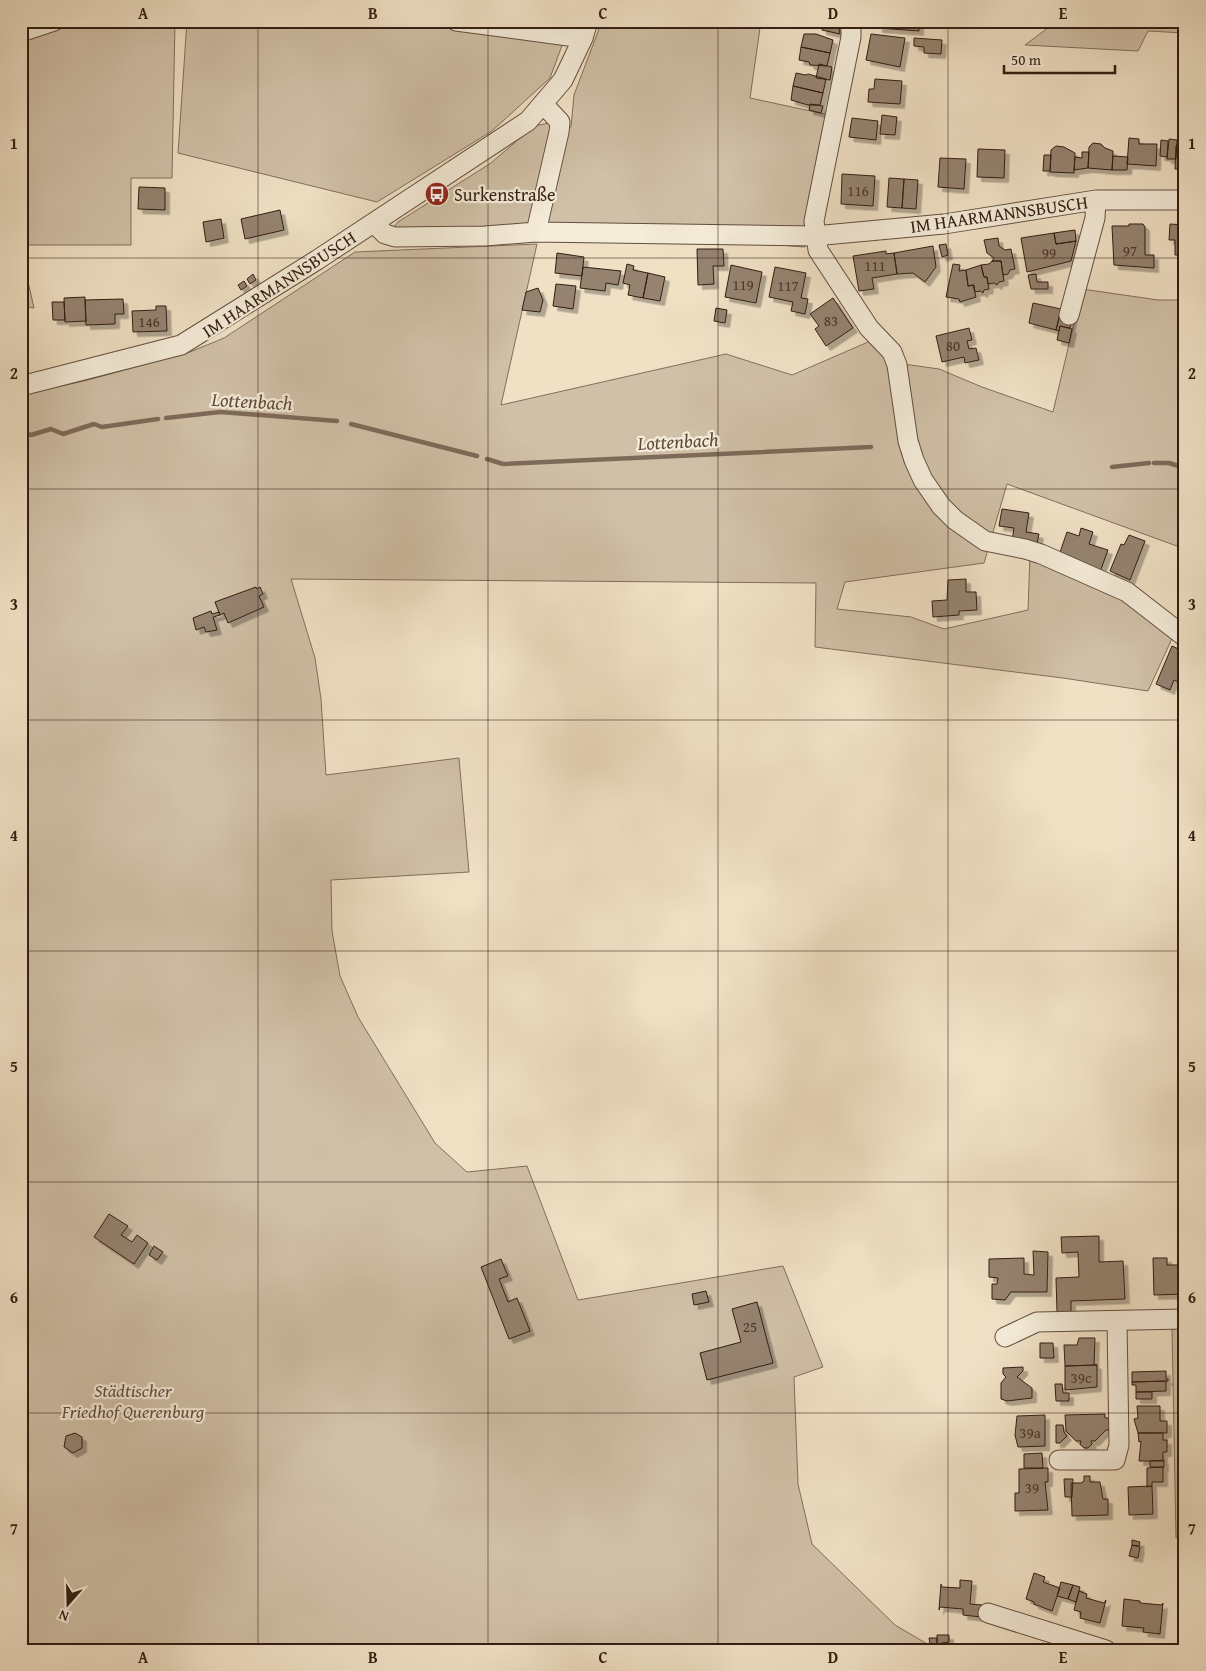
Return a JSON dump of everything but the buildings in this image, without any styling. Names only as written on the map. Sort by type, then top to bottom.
[{"type":"street","points":[[21,32],[54,21]]},
{"type":"street","points":[[374,223],[528,121],[544,105],[563,80],[585,29],[456,21]]},
{"type":"street","points":[[851,21],[851,37],[814,221],[814,236],[818,250],[845,294],[869,328],[892,352],[897,365],[908,441],[923,480],[941,506],[955,520],[985,542],[1041,554],[1127,592],[1185,637]]},
{"type":"street","points":[[536,232],[560,122],[544,105]]},
{"type":"street","points":[[1069,315],[1095,218],[1096,200]]},
{"type":"street","name":"IM HAARMANNSBUSCH","points":[[21,386],[180,345],[253,301],[374,223],[385,234],[395,237],[485,236],[536,232],[814,236],[944,224],[1096,200],[1185,200]]},
{"type":"street","points":[[1005,1337],[1037,1322],[1185,1320]]},
{"type":"street","points":[[1058,1460],[1115,1460],[1119,1445],[1117,1321]]},
{"type":"street","points":[[988,1613],[1106,1650]]},
{"type":"green space","points":[[54,21],[175,21],[172,178],[131,178],[131,245],[21,245],[21,32]]},
{"type":"green space","points":[[187,21],[433,21],[564,40],[550,78],[492,131],[377,202],[178,153]]},
{"type":"green space","points":[[602,21],[761,21],[750,98],[829,115],[805,247],[531,227],[392,229],[398,222],[491,163],[534,126],[549,123],[571,127],[574,95]]},
{"type":"green space","points":[[1057,21],[1185,21],[1185,33],[1148,31],[1138,51],[1025,45]]},
{"type":"green space","name":"Städtischer Friedhof Querenburg","points":[[537,244],[501,405],[726,354],[792,375],[875,339],[889,362],[939,369],[982,387],[1053,412],[1082,289],[1158,300],[1185,300],[1185,549],[1007,484],[984,563],[845,582],[837,609],[911,617],[944,629],[1028,610],[1030,555],[1138,603],[1175,632],[1148,691],[1063,678],[815,647],[816,583],[291,579],[315,658],[321,699],[326,775],[459,758],[469,872],[331,880],[332,931],[340,976],[358,1017],[435,1143],[467,1172],[527,1166],[578,1300],[783,1266],[823,1367],[794,1377],[798,1484],[812,1544],[895,1625],[929,1645],[1022,1647],[1036,1650],[21,1650],[21,395],[88,380],[190,352],[224,338],[355,252]]},
{"type":"green space","points":[[21,251],[34,308],[21,306]]},
{"type":"green space","points":[[1172,1328],[1185,1328],[1185,1536],[1176,1538]]},
{"type":"waterway","name":"Lottenbach","points":[[166,418],[220,412],[337,421]]},
{"type":"waterway","name":"Lottenbach","points":[[21,433],[31,435],[51,429],[63,434],[94,424],[102,427],[158,419]]},
{"type":"waterway","name":"Lottenbach","points":[[351,424],[477,456]]},
{"type":"waterway","name":"Lottenbach","points":[[487,459],[503,464],[871,447]]},
{"type":"waterway","name":"Lottenbach","points":[[1112,467],[1149,463]]},
{"type":"waterway","name":"Lottenbach","points":[[1154,463],[1169,463],[1185,468]]},
{"type":"place","name":"Surkenstraße","points":[[437,194]]}]
